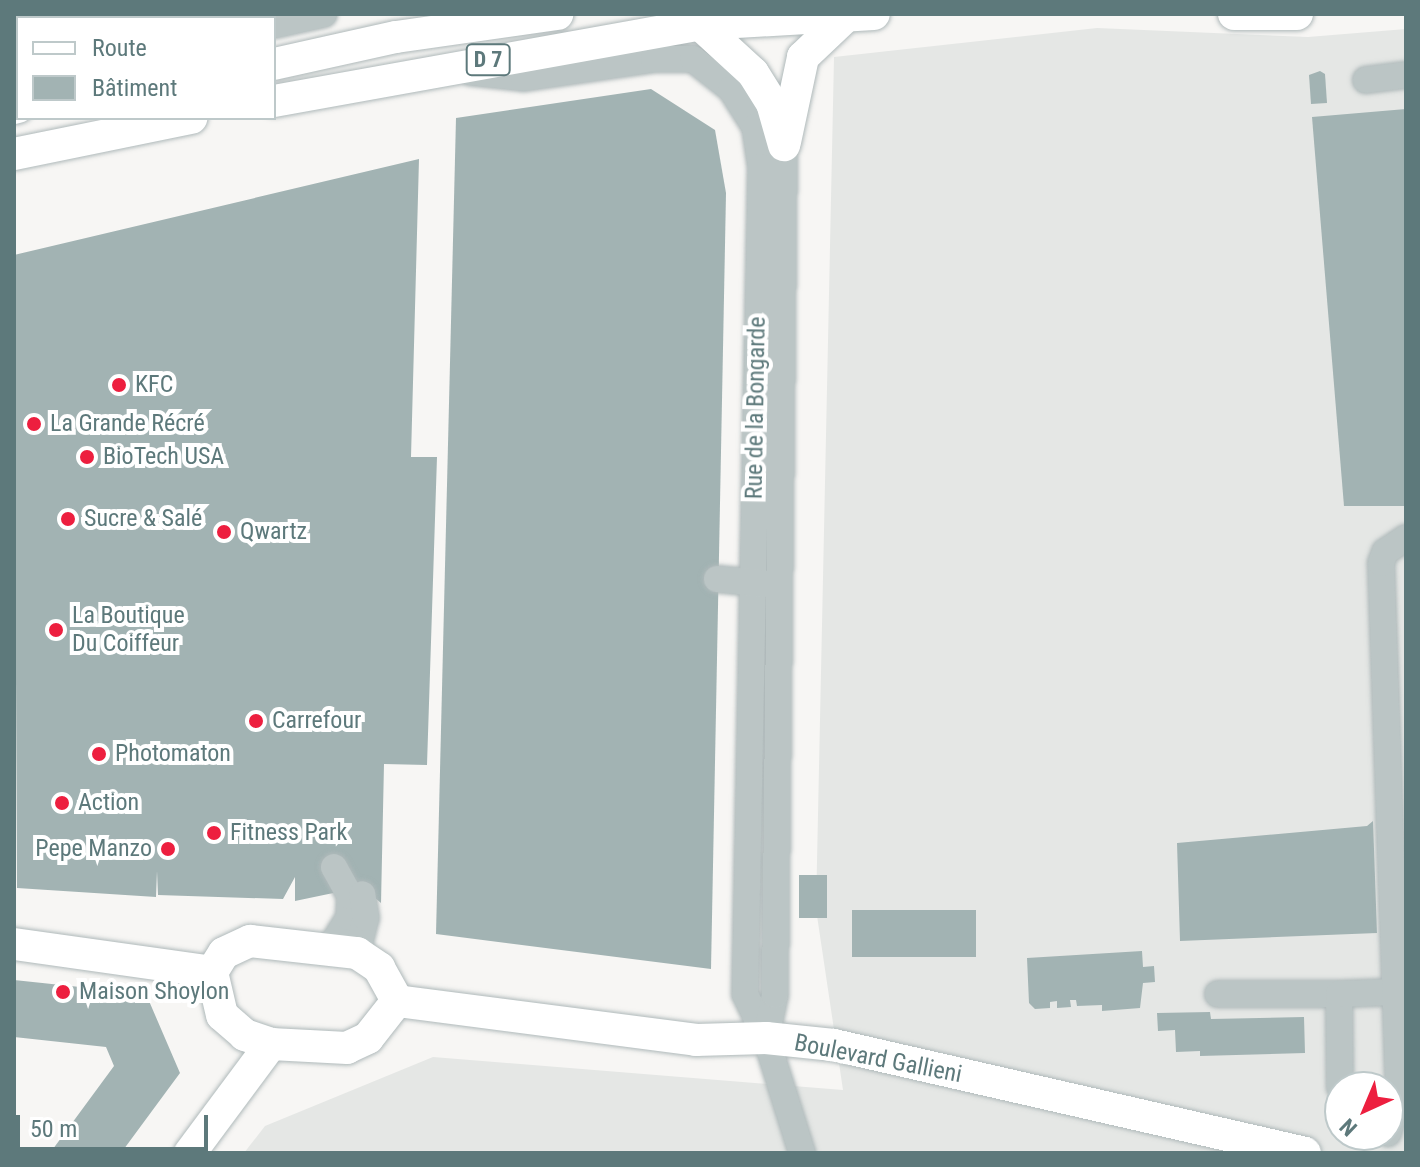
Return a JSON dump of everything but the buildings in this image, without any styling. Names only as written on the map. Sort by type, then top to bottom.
[{"type":"main road","points":[[276,45],[412,14]]},
{"type":"main road","points":[[276,64],[396,37],[557,14]]},
{"type":"main road","points":[[1234,14],[1297,14]]},
{"type":"main road","points":[[784,145],[803,57],[860,15]]},
{"type":"main road","name":"D 7","points":[[276,101],[694,19],[860,15]]},
{"type":"main road","points":[[694,19],[753,73],[772,103],[784,145]]},
{"type":"main road","points":[[14,154],[181,120]]},
{"type":"main road","points":[[250,941],[344,950],[379,968],[397,1001],[368,1038],[347,1048],[271,1044],[245,1035],[222,1015],[212,972],[224,953],[250,941]]},
{"type":"main road","points":[[14,944],[212,972]]},
{"type":"main road","name":"Boulevard Gallieni","points":[[397,1001],[696,1040],[766,1038],[834,1045],[1305,1153]]},
{"type":"main road","points":[[190,1153],[271,1044]]},
{"type":"street","points":[[276,25],[324,14]]},
{"type":"street","name":"Rue de la Bongarde","points":[[435,69],[524,78],[677,56],[708,68],[750,114],[761,167],[745,994],[766,1038],[802,1153]]},
{"type":"street","points":[[1366,80],[1406,75]]},
{"type":"street","points":[[14,164],[60,144]]},
{"type":"street","name":"Rue de la Bongarde","points":[[766,1038],[775,995],[784,145]]},
{"type":"street","points":[[1398,1071],[1381,563],[1385,552],[1406,538]]},
{"type":"street","points":[[717,579],[780,586]]},
{"type":"street","points":[[342,868],[366,918],[344,950]]},
{"type":"street","points":[[1218,994],[1395,992]]},
{"type":"street","points":[[1339,994],[1340,1071]]},
{"type":"shaded area","points":[[1097,28],[1308,37],[1406,29],[1406,1153],[244,1153],[265,1126],[433,1057],[843,1090],[816,909],[834,57]]},
{"type":"place","name":"KFC","points":[[119,385]]},
{"type":"place","name":"La Grande Récré","points":[[34,424]]},
{"type":"place","name":"BioTech USA","points":[[87,457]]},
{"type":"place","name":"Sucre & Salé","points":[[68,519]]},
{"type":"place","name":"Qwartz","points":[[224,532]]},
{"type":"place","name":"La Boutique Du Coiffeur","points":[[56,630]]},
{"type":"place","name":"Carrefour","points":[[256,721]]},
{"type":"place","name":"Photomaton","points":[[99,754]]},
{"type":"place","name":"Action","points":[[62,803]]},
{"type":"place","name":"Fitness Park","points":[[214,833]]},
{"type":"place","name":"Pepe Manzo","points":[[168,849]]},
{"type":"place","name":"Maison Shoylon","points":[[63,992]]}]
